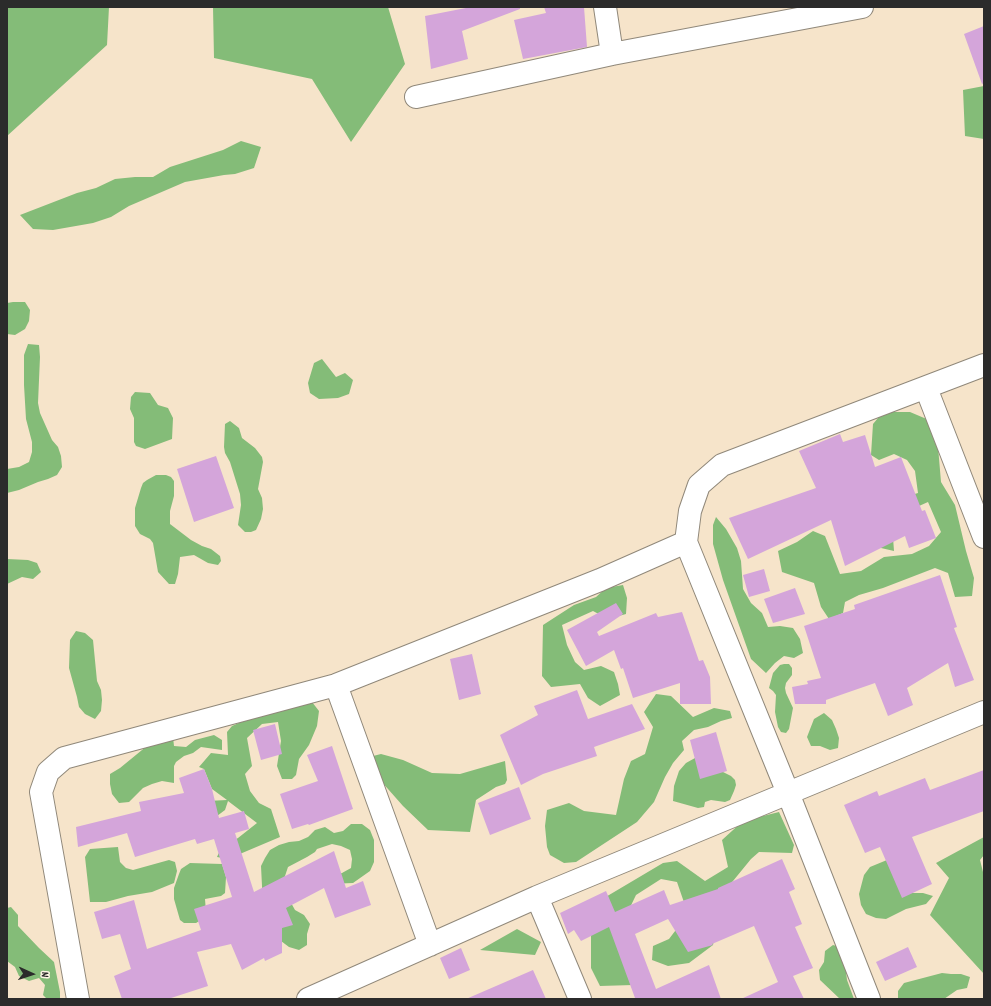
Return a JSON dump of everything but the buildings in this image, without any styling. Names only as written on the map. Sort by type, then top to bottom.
[{"type":"street","points":[[605,7],[612,54]]},
{"type":"street","points":[[416,97],[612,54],[862,7]]},
{"type":"street","points":[[869,999],[788,793],[686,542],[690,511],[699,485],[722,465],[984,366]]},
{"type":"street","points":[[926,388],[984,537]]},
{"type":"street","points":[[78,999],[41,792],[48,772],[64,758],[336,685],[600,580],[686,542]]},
{"type":"street","points":[[336,685],[430,945]]},
{"type":"street","points":[[308,999],[537,897],[984,712]]},
{"type":"street","points":[[537,897],[580,999]]},
{"type":"green space","points":[[7,7],[109,7],[107,45],[7,136]]},
{"type":"green space","points":[[213,7],[388,7],[405,64],[351,142],[312,79],[214,58]]},
{"type":"green space","points":[[984,86],[984,139],[965,136],[963,90]]},
{"type":"green space","points":[[241,141],[261,147],[254,168],[235,174],[185,182],[129,206],[111,217],[93,223],[53,230],[33,229],[20,215],[77,193],[96,188],[115,179],[153,177],[170,167],[223,150]]},
{"type":"green space","points":[[25,302],[30,310],[29,321],[25,329],[15,335],[7,334],[7,303]]},
{"type":"green space","points":[[28,344],[39,345],[40,357],[38,403],[40,413],[52,440],[58,447],[62,467],[57,475],[19,490],[7,493],[7,469],[19,467],[29,462],[32,452],[32,442],[26,419],[24,385],[24,355]]},
{"type":"green space","points":[[322,359],[336,377],[345,373],[353,380],[349,394],[338,398],[319,399],[310,393],[308,383],[314,363]]},
{"type":"green space","points":[[135,392],[150,393],[158,405],[168,408],[173,418],[172,439],[145,449],[136,446],[134,442],[134,418],[130,409],[131,397]]},
{"type":"green space","points":[[883,412],[910,412],[936,423],[941,482],[955,505],[974,578],[972,596],[955,597],[948,573],[935,568],[883,588],[859,595],[845,602],[843,613],[829,619],[821,607],[814,583],[782,572],[778,551],[797,542],[813,531],[825,536],[840,574],[861,571],[884,557],[912,554],[929,546],[941,532],[928,502],[901,514],[892,524],[894,551],[881,548],[874,522],[898,499],[918,493],[915,471],[907,460],[894,454],[879,460],[871,455],[873,424]]},
{"type":"green space","points":[[230,421],[239,428],[242,438],[255,448],[262,457],[263,462],[258,489],[262,498],[263,509],[261,519],[256,530],[251,532],[245,532],[238,525],[241,505],[240,494],[224,447],[225,424]]},
{"type":"green space","points":[[156,475],[166,475],[171,477],[174,481],[174,496],[170,511],[170,524],[191,540],[211,549],[220,556],[221,561],[218,565],[208,563],[194,555],[180,557],[175,584],[169,584],[158,572],[153,543],[150,539],[140,534],[135,526],[135,508],[143,483]]},
{"type":"green space","points":[[716,517],[726,529],[737,548],[741,561],[743,589],[751,603],[762,613],[768,627],[780,626],[793,628],[800,639],[803,653],[794,658],[784,656],[766,673],[751,659],[723,580],[713,544],[713,525]]},
{"type":"green space","points":[[7,559],[28,560],[37,563],[41,572],[33,579],[22,577],[7,584]]},
{"type":"green space","points":[[623,585],[627,598],[626,614],[608,619],[593,611],[562,625],[567,645],[575,662],[584,670],[601,666],[614,672],[620,695],[600,706],[588,698],[580,684],[551,687],[542,676],[543,625],[574,605],[596,597],[606,588]]},
{"type":"green space","points":[[76,631],[85,633],[93,640],[97,681],[101,690],[102,700],[101,711],[95,719],[85,714],[79,707],[69,668],[70,640]]},
{"type":"green space","points":[[789,664],[792,668],[792,675],[786,683],[785,688],[793,708],[789,729],[786,733],[781,732],[778,727],[775,712],[776,695],[769,688],[773,673],[780,665]]},
{"type":"green space","points":[[656,694],[671,696],[693,717],[714,708],[730,711],[732,718],[708,727],[694,730],[682,741],[684,750],[673,763],[654,802],[637,822],[576,862],[564,863],[550,855],[547,847],[545,826],[547,810],[569,803],[584,811],[616,815],[624,779],[631,761],[645,754],[653,727],[644,712]]},
{"type":"green space","points":[[312,702],[319,711],[317,726],[309,745],[299,759],[296,775],[292,779],[282,779],[277,766],[281,741],[278,722],[262,724],[247,738],[252,766],[245,774],[250,791],[259,803],[271,809],[280,837],[228,859],[217,857],[221,848],[238,838],[257,823],[228,801],[225,810],[217,816],[207,801],[227,800],[212,789],[204,769],[199,767],[211,753],[228,755],[227,732],[232,726],[248,719]]},
{"type":"green space","points":[[824,713],[832,720],[836,729],[839,738],[838,748],[830,750],[820,746],[811,746],[807,737],[814,719]]},
{"type":"green space","points":[[164,732],[173,737],[174,746],[186,747],[195,740],[214,735],[222,740],[222,750],[201,747],[176,762],[174,766],[174,783],[162,781],[152,784],[143,788],[129,802],[119,803],[112,794],[110,774],[120,768]]},
{"type":"green space","points":[[381,754],[403,760],[432,773],[460,774],[505,761],[507,780],[505,784],[496,787],[476,800],[470,832],[428,830],[403,806],[373,772],[373,756]]},
{"type":"green space","points":[[695,758],[731,776],[735,780],[736,785],[730,800],[725,802],[711,800],[705,802],[704,807],[698,808],[673,801],[674,786],[679,771],[686,763]]},
{"type":"green space","points":[[779,812],[794,845],[792,853],[759,852],[751,859],[724,892],[713,945],[689,963],[668,966],[652,960],[653,946],[669,939],[688,914],[677,882],[661,879],[636,895],[623,922],[633,985],[600,986],[591,968],[591,929],[604,898],[663,863],[677,861],[705,881],[728,867],[722,840],[743,821]]},
{"type":"green space","points":[[351,824],[362,824],[370,830],[374,840],[374,862],[370,871],[353,883],[328,884],[332,876],[351,868],[352,859],[350,850],[332,844],[317,849],[307,857],[288,867],[284,879],[290,901],[295,910],[304,915],[310,924],[307,934],[307,945],[299,950],[289,947],[281,941],[263,906],[261,866],[265,858],[270,850],[279,845],[299,841],[308,837],[315,830],[325,827],[334,833],[343,831]]},
{"type":"green space","points":[[984,837],[984,855],[980,860],[984,876],[984,974],[930,915],[949,878],[936,863]]},
{"type":"green space","points":[[118,847],[120,862],[126,868],[133,870],[169,860],[175,862],[177,871],[174,883],[152,892],[106,902],[90,902],[85,857],[90,849]]},
{"type":"green space","points":[[887,860],[903,893],[923,893],[933,896],[926,904],[906,909],[886,919],[876,918],[866,914],[861,905],[859,894],[864,875],[870,867]]},
{"type":"green space","points":[[190,863],[222,864],[226,877],[225,893],[221,896],[205,899],[206,912],[201,920],[196,923],[184,923],[180,920],[174,899],[174,888],[181,869]]},
{"type":"green space","points":[[11,907],[18,915],[18,926],[54,962],[60,999],[47,999],[43,995],[45,985],[39,978],[29,981],[19,976],[15,967],[7,961],[7,908]]},
{"type":"green space","points":[[517,929],[541,942],[535,955],[480,950]]},
{"type":"green space","points":[[833,945],[843,948],[847,980],[854,999],[840,999],[820,980],[819,970],[824,962],[825,951]]},
{"type":"green space","points":[[942,973],[961,974],[970,977],[967,988],[957,990],[944,999],[898,999],[898,991],[904,983]]}]
